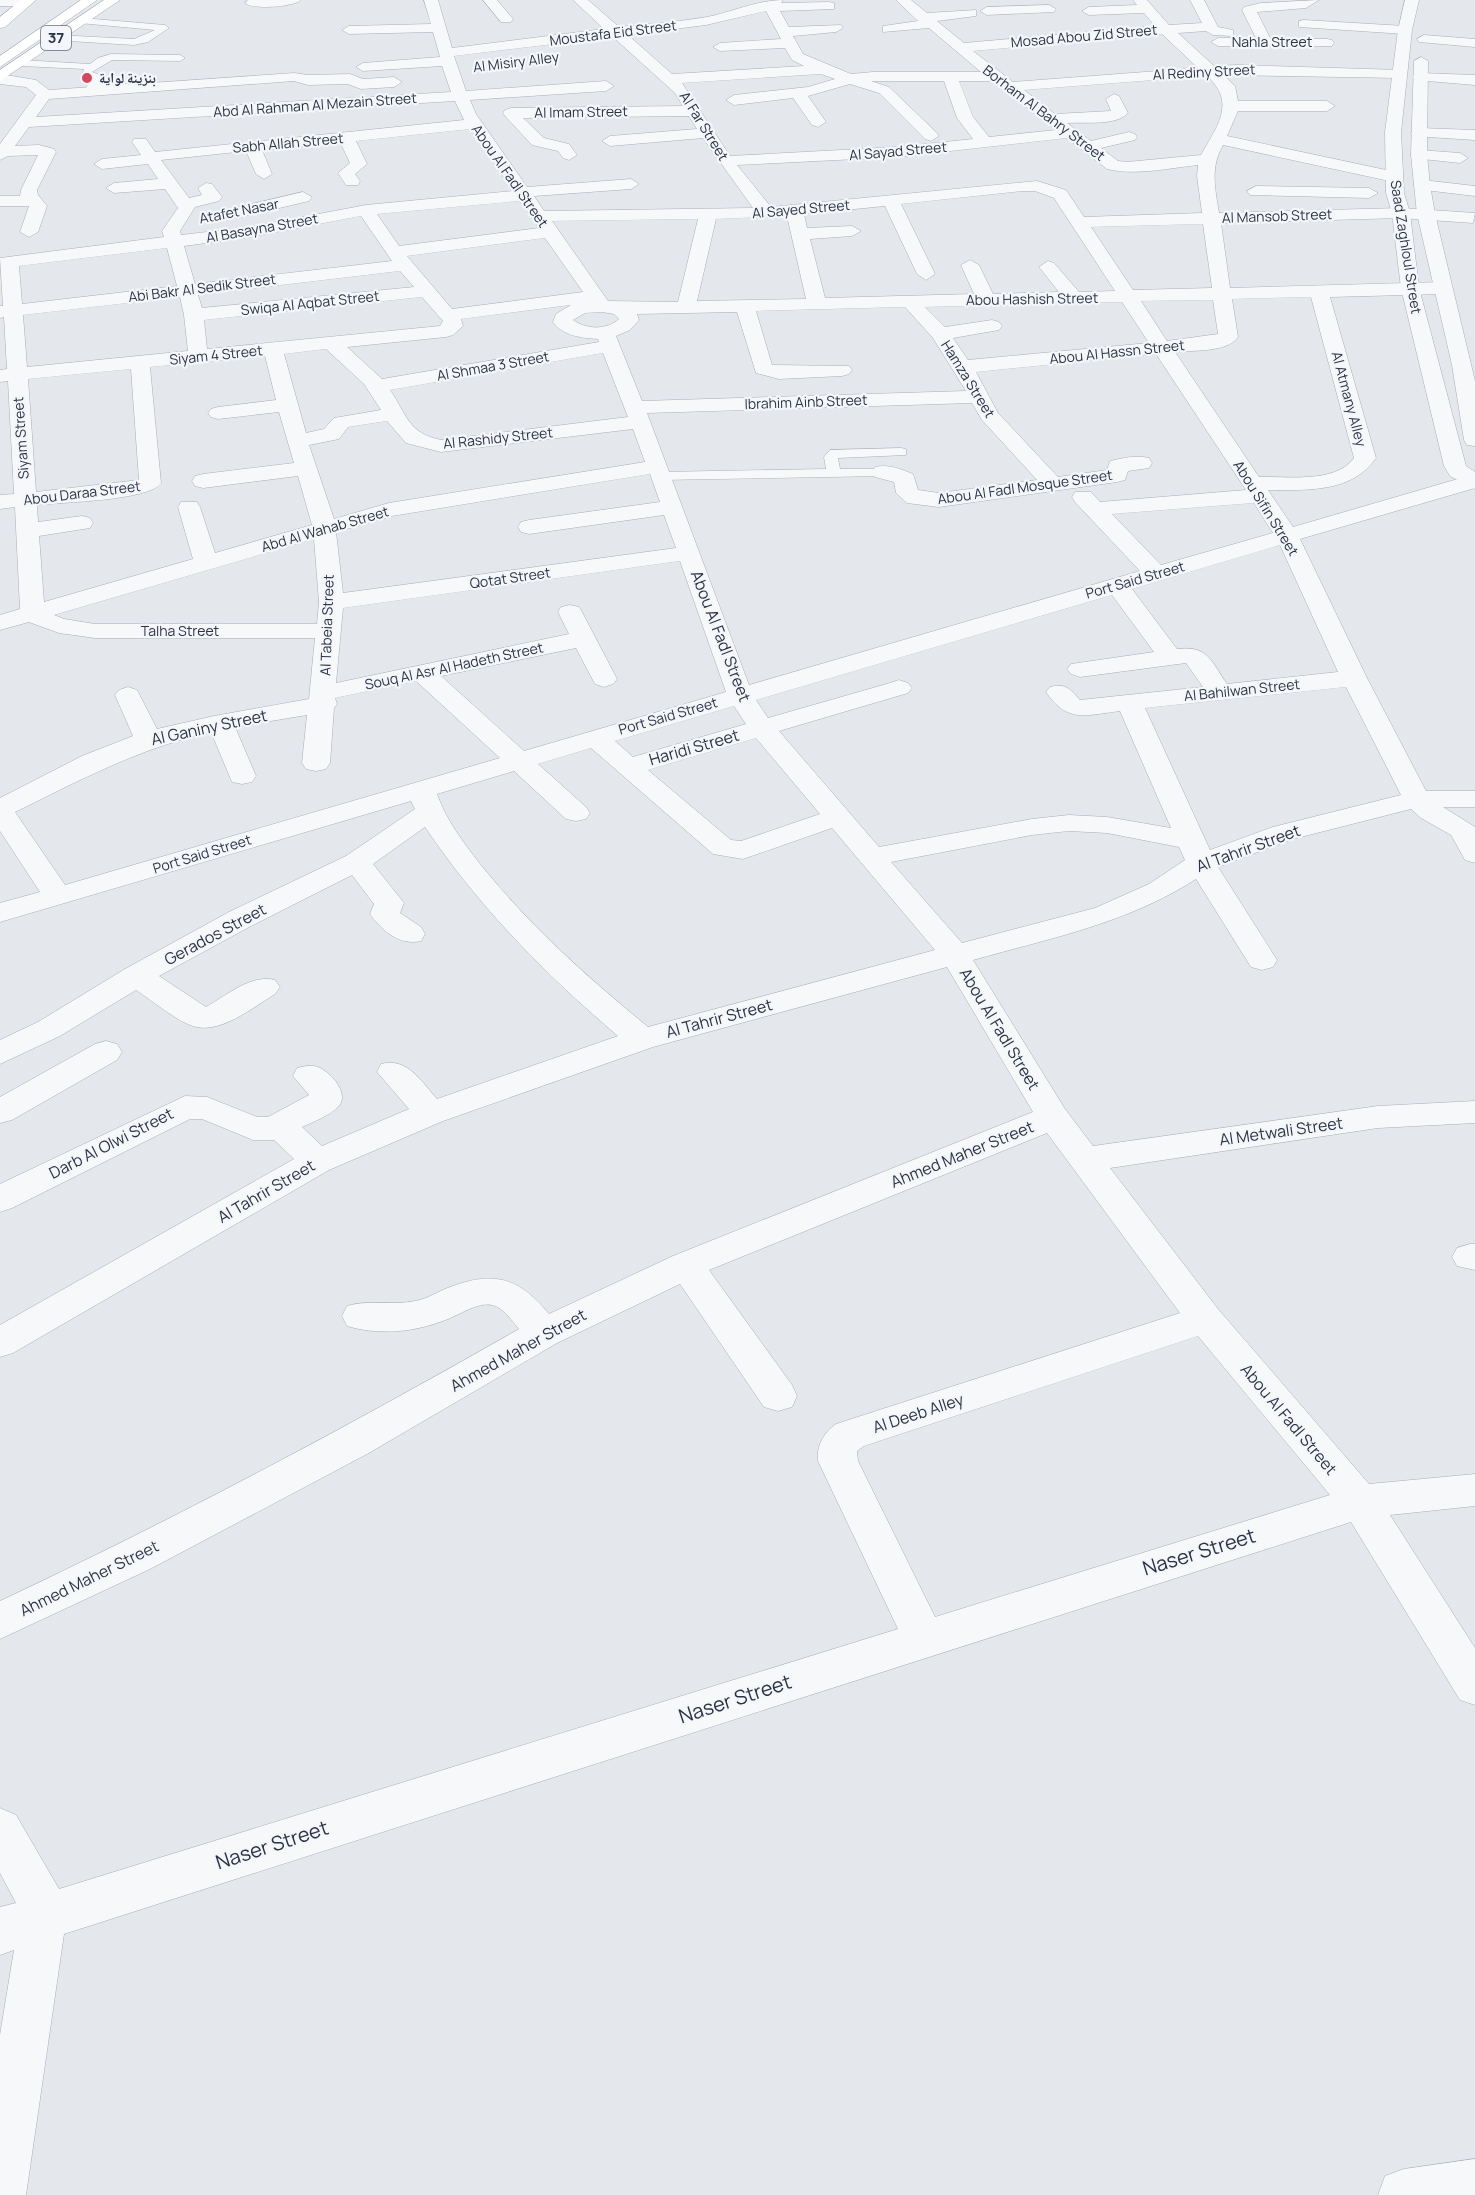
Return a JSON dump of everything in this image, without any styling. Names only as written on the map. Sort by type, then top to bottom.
[{"type":"main road","points":[[0,50],[72,0]]},
{"type":"main road","points":[[0,63],[90,0]]},
{"type":"main road","name":"37","points":[[0,78],[113,0]]},
{"type":"main road","points":[[0,24],[28,1]]},
{"type":"street","points":[[252,3],[294,0]]},
{"type":"street","name":"Abou Al Fadl Street","points":[[431,0],[460,96],[471,119],[545,224],[607,318],[638,415],[740,696],[761,727],[954,955],[1053,1117],[1087,1159],[1204,1319],[1360,1502],[1475,1686]]},
{"type":"street","points":[[492,2],[515,0]]},
{"type":"street","name":"Al Far Street","points":[[580,0],[672,79],[695,111],[725,161],[766,213]]},
{"type":"street","name":"Borham Al Bahry Street","points":[[903,0],[959,48],[1113,165],[1122,167],[1207,159]]},
{"type":"street","points":[[1197,0],[1209,27]]},
{"type":"street","points":[[1263,38],[1249,10],[1306,3],[1312,0]]},
{"type":"street","name":"Saad Zaghloul Street","points":[[1413,0],[1405,30],[1393,132],[1395,185],[1401,213],[1410,288],[1455,466],[1458,471],[1475,481]]},
{"type":"street","points":[[0,2],[28,1]]},
{"type":"street","points":[[492,2],[506,19]]},
{"type":"street","points":[[772,4],[797,57],[822,69],[858,77],[874,84],[889,94],[931,136]]},
{"type":"street","name":"Moustafa Eid Street","points":[[448,60],[615,32],[724,18],[772,4],[828,6]]},
{"type":"street","points":[[1143,5],[1161,26],[1227,86],[1231,106],[1228,123],[1207,159]]},
{"type":"street","points":[[1089,11],[1143,5],[1166,6]]},
{"type":"street","points":[[987,11],[1055,18]]},
{"type":"street","points":[[573,17],[595,14]]},
{"type":"street","points":[[892,34],[930,24],[972,18]]},
{"type":"street","name":"Mosad Abou Zid Street","points":[[959,48],[1055,18],[1083,30],[1161,26],[1209,27],[1221,33],[1263,38]]},
{"type":"street","points":[[1309,42],[1303,18],[1405,30]]},
{"type":"street","points":[[720,47],[836,28]]},
{"type":"street","points":[[349,30],[448,60]]},
{"type":"street","points":[[1054,68],[1074,77],[1100,57],[1083,30]]},
{"type":"street","name":"Nahla Street","points":[[1218,42],[1263,38],[1327,43]]},
{"type":"street","name":"Saad Zaghloul Street","points":[[1475,43],[1426,44],[1420,77],[1419,133],[1419,155],[1426,214],[1443,288],[1468,365],[1475,440]]},
{"type":"street","points":[[398,44],[448,60]]},
{"type":"street","points":[[737,46],[748,62]]},
{"type":"street","points":[[1161,48],[1185,47]]},
{"type":"street","points":[[848,59],[858,77]]},
{"type":"street","points":[[363,68],[448,60]]},
{"type":"street","points":[[324,80],[326,62]]},
{"type":"street","points":[[634,66],[654,64]]},
{"type":"street","points":[[672,79],[822,69]]},
{"type":"street","name":"Al Rediny Street","points":[[1009,87],[1074,77],[1212,70],[1400,74]]},
{"type":"street","points":[[5,150],[44,95],[129,87],[130,95],[136,98],[294,76],[308,80],[350,80],[361,84],[407,81]]},
{"type":"street","points":[[950,76],[965,118],[985,143]]},
{"type":"street","points":[[734,100],[798,93],[858,77],[996,77]]},
{"type":"street","points":[[1420,77],[1475,80]]},
{"type":"street","points":[[0,78],[32,84],[42,90],[44,95]]},
{"type":"street","name":"Abd Al Rahman Al Mezain Street","points":[[24,122],[137,117],[277,101],[314,113],[460,96],[606,86]]},
{"type":"street","points":[[798,93],[819,138]]},
{"type":"street","points":[[865,99],[868,96],[889,94]]},
{"type":"street","points":[[1051,119],[1115,115],[1120,113],[1120,110],[1114,99]]},
{"type":"street","points":[[1231,106],[1327,106]]},
{"type":"street","points":[[648,111],[662,136]]},
{"type":"street","name":"Al Imam Street","points":[[471,119],[500,113],[695,111]]},
{"type":"street","points":[[500,113],[542,146],[563,147],[570,163]]},
{"type":"street","points":[[137,117],[138,138],[185,204],[186,212],[174,232],[194,315],[197,347]]},
{"type":"street","name":"Sabh Allah Street","points":[[102,164],[252,146],[272,137],[346,137],[471,119]]},
{"type":"street","points":[[636,156],[617,140],[709,133]]},
{"type":"street","points":[[1419,133],[1475,135]]},
{"type":"street","name":"Al Sayad Street","points":[[725,161],[819,138],[848,155],[944,148],[1070,134]]},
{"type":"street","points":[[138,138],[159,136]]},
{"type":"street","points":[[346,137],[359,164],[346,173],[352,181]]},
{"type":"street","points":[[1088,146],[1129,137]]},
{"type":"street","points":[[1218,139],[1341,166],[1395,185]]},
{"type":"street","points":[[5,150],[54,140]]},
{"type":"street","points":[[252,146],[264,174]]},
{"type":"street","points":[[944,148],[970,176]]},
{"type":"street","points":[[5,150],[48,152],[29,190],[29,198],[38,206],[34,245]]},
{"type":"street","points":[[848,155],[878,169]]},
{"type":"street","points":[[1419,155],[1460,158]]},
{"type":"street","name":"Abou Al Hassn Street","points":[[963,367],[1223,340],[1229,333],[1205,176],[1207,159]]},
{"type":"street","points":[[1341,166],[1341,192]]},
{"type":"street","points":[[507,172],[528,171]]},
{"type":"street","points":[[926,178],[970,176]]},
{"type":"street","name":"Al Sayed Street","points":[[422,255],[545,224],[766,213],[891,200],[970,176],[1037,186],[1060,194]]},
{"type":"street","points":[[114,188],[171,183]]},
{"type":"street","name":"Al Basayna Street","points":[[5,262],[34,245],[174,232],[250,232],[366,210],[631,184]]},
{"type":"street","points":[[1256,191],[1341,192],[1395,185]]},
{"type":"street","points":[[1422,185],[1475,191]]},
{"type":"street","points":[[185,204],[213,197],[206,188]]},
{"type":"street","points":[[809,193],[819,208]]},
{"type":"street","name":"Abou Sifin Street","points":[[1060,194],[1081,222],[1287,536],[1354,678],[1417,799],[1422,806],[1463,830],[1475,854]]},
{"type":"street","name":"Atafet Nasar","points":[[220,216],[303,197]]},
{"type":"street","points":[[0,201],[32,199]]},
{"type":"street","points":[[891,200],[926,274]]},
{"type":"street","points":[[366,210],[399,258],[447,315],[483,302],[607,318]]},
{"type":"street","points":[[794,210],[817,303]]},
{"type":"street","name":"Al Mansob Street","points":[[1081,222],[1401,213],[1473,218]]},
{"type":"street","points":[[686,307],[708,215]]},
{"type":"street","name":"Atafet Nasar","points":[[174,232],[197,219]]},
{"type":"street","points":[[800,234],[852,231]]},
{"type":"street","name":"Abi Bakr Al Sedik Street","points":[[7,311],[187,290],[422,255]]},
{"type":"street","name":"Siyam Street","points":[[5,262],[9,375],[26,500],[33,615]]},
{"type":"street","points":[[970,265],[986,300]]},
{"type":"street","points":[[1048,267],[1074,298]]},
{"type":"street","name":"Abou Hashish Street","points":[[607,318],[686,307],[1129,297],[1224,302],[1320,292],[1443,288]]},
{"type":"street","name":"Swiqa Al Aqbat Street","points":[[194,315],[280,315],[345,308],[426,291]]},
{"type":"street","name":"Al Atmany Alley","points":[[1094,509],[1332,480],[1350,475],[1361,468],[1365,458],[1320,292]]},
{"type":"street","name":"Hamza Street","points":[[909,301],[940,334],[963,367],[977,397],[1000,428],[1059,482],[1094,509],[1156,574]]},
{"type":"street","points":[[1224,302],[1286,309]]},
{"type":"street","points":[[745,305],[763,369],[779,373],[842,370]]},
{"type":"street","name":"Siyam 4 Street","points":[[9,375],[134,353],[197,347],[273,349],[432,333],[446,331],[453,326],[447,315]]},
{"type":"street","name":"Al Shmaa 3 Street","points":[[376,386],[607,318]]},
{"type":"street","points":[[940,334],[992,326]]},
{"type":"street","name":"Al Rashidy Street","points":[[330,343],[376,386],[404,433],[412,440],[441,446],[638,415]]},
{"type":"street","name":"Al Tabeia Street","points":[[273,349],[297,441],[325,528],[331,602],[324,698],[316,763]]},
{"type":"street","name":"Abou Daraa Street","points":[[0,502],[136,488],[150,483],[134,353]]},
{"type":"street","name":"Ibrahim Ainb Street","points":[[638,415],[977,397]]},
{"type":"street","points":[[218,413],[288,405]]},
{"type":"street","points":[[297,441],[334,433],[335,426],[341,422],[393,414]]},
{"type":"street","name":"Abou Al Fadl Mosque Street","points":[[883,472],[905,479],[907,493],[926,501],[1117,475],[1118,466],[1141,463]]},
{"type":"street","points":[[203,481],[306,468]]},
{"type":"street","name":"Abd Al Wahab Street","points":[[0,623],[325,528],[444,499],[659,471]]},
{"type":"street","name":"Port Said Street","points":[[0,913],[425,801],[519,760],[594,737],[1475,481]]},
{"type":"street","points":[[189,507],[206,563]]},
{"type":"street","points":[[529,527],[672,507]]},
{"type":"street","points":[[27,531],[82,523]]},
{"type":"street","name":"Qotat Street","points":[[331,602],[689,553]]},
{"type":"street","points":[[1117,585],[1170,657]]},
{"type":"street","points":[[570,612],[604,679]]},
{"type":"street","name":"Talha Street","points":[[33,615],[59,626],[95,631],[329,631]]},
{"type":"street","name":"Souq Al Asr Al Hadeth Street","points":[[324,698],[421,672],[583,639]]},
{"type":"street","points":[[1080,669],[1187,655],[1197,658],[1220,692]]},
{"type":"street","points":[[421,672],[576,813]]},
{"type":"street","name":"Al Bahilwan Street","points":[[1059,692],[1070,705],[1077,708],[1354,678]]},
{"type":"street","name":"Haridi Street","points":[[628,767],[899,688]]},
{"type":"street","points":[[128,695],[148,740]]},
{"type":"street","name":"Al Ganiny Street","points":[[0,809],[112,753],[148,740],[324,698]]},
{"type":"street","points":[[1129,702],[1195,852],[1262,960]]},
{"type":"street","points":[[220,723],[242,776]]},
{"type":"street","points":[[594,737],[718,846],[729,850],[743,850],[838,817]]},
{"type":"street","name":"Al Tahrir Street","points":[[0,1343],[317,1161],[431,1113],[642,1039],[1106,914],[1158,890],[1195,852],[1283,833],[1417,799],[1475,799]]},
{"type":"street","points":[[425,801],[473,874],[519,929],[575,984],[642,1039]]},
{"type":"street","name":"Gerados Street","points":[[0,1053],[49,1029],[136,976],[240,919],[356,862],[425,801]]},
{"type":"street","points":[[0,809],[58,896]]},
{"type":"street","points":[[871,857],[1032,827],[1069,823],[1107,825],[1195,852]]},
{"type":"street","points":[[356,862],[389,903],[386,914],[388,918],[410,934]]},
{"type":"street","points":[[136,976],[196,1017],[201,1018],[214,1016],[264,987]]},
{"type":"street","points":[[0,1112],[106,1052]]},
{"type":"street","points":[[393,1072],[431,1113]]},
{"type":"street","points":[[276,1127],[326,1100],[325,1091],[309,1076]]},
{"type":"street","name":"Darb Al Olwi Street","points":[[0,1199],[185,1107],[207,1108],[254,1128],[276,1127]]},
{"type":"street","name":"Al Metwali Street","points":[[1087,1159],[1378,1118],[1475,1112]]},
{"type":"street","name":"Ahmed Maher Street","points":[[0,1621],[135,1557],[353,1443],[544,1333],[686,1265],[1053,1117]]},
{"type":"street","points":[[276,1127],[287,1132],[317,1161]]},
{"type":"street","points":[[686,1265],[778,1396]]},
{"type":"street","points":[[360,1316],[391,1319],[423,1314],[473,1292],[496,1292],[515,1301],[544,1333]]},
{"type":"street","name":"Al Deeb Alley","points":[[924,1639],[838,1461],[837,1449],[840,1444],[850,1435],[1204,1319]]},
{"type":"street","name":"Naser Street","points":[[22,1924],[1360,1502],[1475,1490]]},
{"type":"street","points":[[0,1830],[37,1892],[22,1924],[0,2195]]},
{"type":"street","points":[[1404,2195],[1475,2186]]},
{"type":"lane","points":[[56,38],[145,40],[165,28],[82,21]]},
{"type":"lane","points":[[104,40],[129,24]]},
{"type":"lane","points":[[129,87],[90,86],[100,78],[85,74],[101,60],[118,56],[180,58]]},
{"type":"lane","points":[[21,63],[93,67]]},
{"type":"lane","points":[[834,473],[831,456],[835,453],[901,452]]},
{"type":"lane","name":"Abou Al Fadl Mosque Street","points":[[659,471],[883,472]]},
{"type":"place","name":"بنزينة لواية","points":[[87,78]]}]
